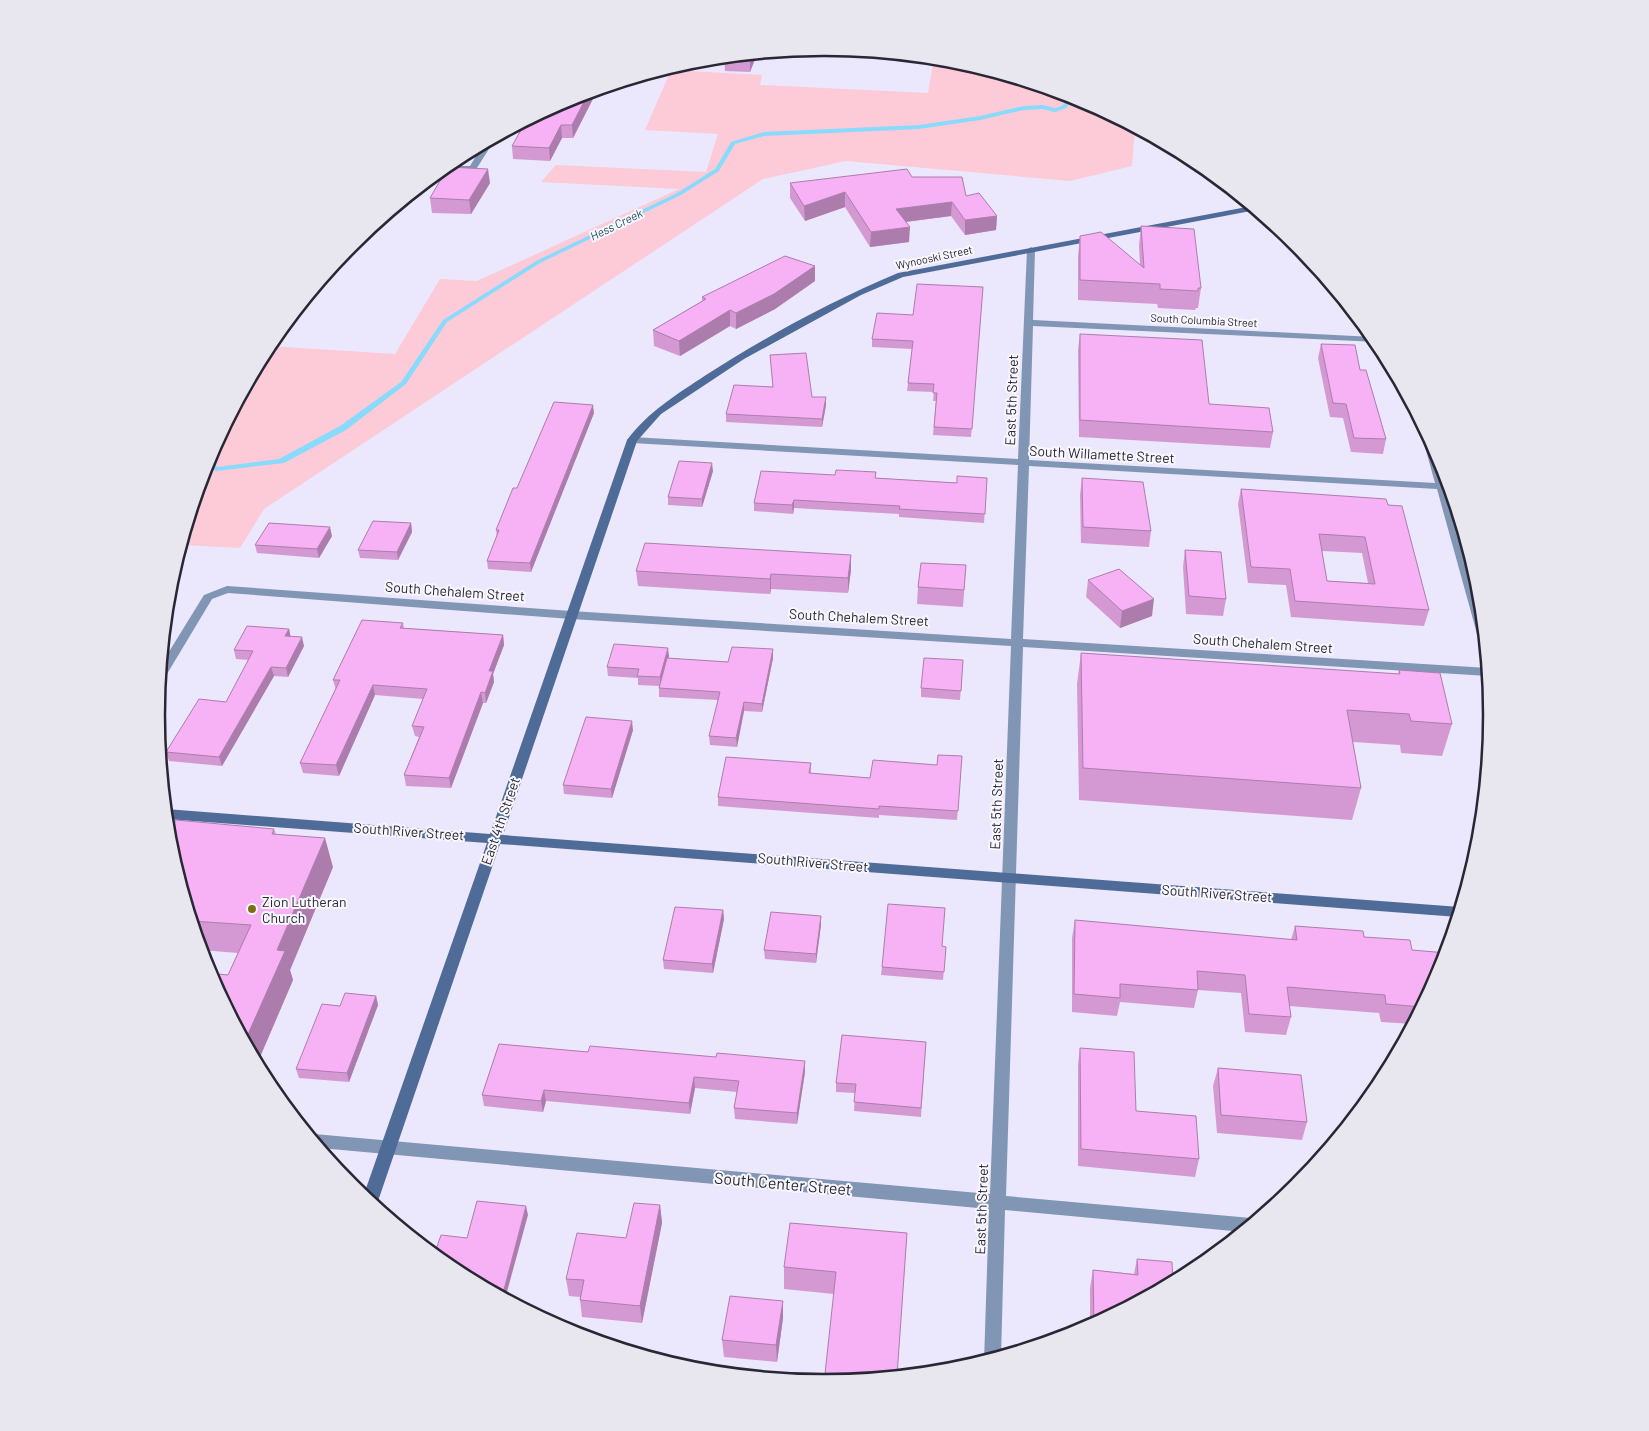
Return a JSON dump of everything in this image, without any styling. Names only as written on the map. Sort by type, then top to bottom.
[{"type":"main road","name":"Wynooski Street","points":[[632,440],[657,412],[704,381],[858,293],[901,275],[1247,209]]},
{"type":"main road","name":"East 4th Street","points":[[372,1195],[632,440]]},
{"type":"main road","name":"South River Street","points":[[173,814],[494,837],[1454,912]]},
{"type":"street","points":[[456,168],[472,169],[482,153]]},
{"type":"street","name":"East 5th Street","points":[[992,1353],[1030,323],[1031,250]]},
{"type":"street","name":"South Columbia Street","points":[[1030,323],[1366,340]]},
{"type":"street","name":"South Willamette Street","points":[[632,440],[1443,487]]},
{"type":"street","points":[[1459,537],[1466,566]]},
{"type":"street","name":"South Chehalem Street","points":[[168,663],[208,597],[227,589],[571,615],[1482,672]]},
{"type":"street","name":"South Center Street","points":[[323,1143],[1242,1225]]},
{"type":"shaded area","points":[[933,66],[995,79],[1036,91],[1077,106],[1134,134],[1132,166],[1070,181],[846,161],[763,179],[264,509],[240,548],[188,545],[215,463],[233,424],[278,347],[395,354],[440,279],[477,281],[679,189],[541,182],[556,165],[706,172],[718,134],[645,130],[669,76],[688,71],[762,75],[760,85],[928,93]]},
{"type":"building","points":[[584,102],[572,125],[561,125],[549,148],[512,146],[520,131]]},
{"type":"building","points":[[457,167],[488,169],[469,200],[430,198],[441,179]]},
{"type":"building","points":[[907,169],[912,177],[962,177],[966,196],[979,193],[997,216],[965,220],[952,202],[896,209],[910,227],[871,232],[845,192],[804,206],[790,183]]},
{"type":"building","points":[[1141,226],[1194,229],[1201,288],[1198,288],[1198,291],[1160,289],[1160,284],[1080,280],[1080,236],[1101,232],[1144,268]]},
{"type":"building","points":[[785,256],[815,266],[774,294],[736,313],[730,310],[679,341],[653,330],[706,299],[702,297]]},
{"type":"building","points":[[917,284],[983,287],[972,429],[934,427],[937,393],[933,393],[934,384],[908,383],[913,341],[872,339],[877,313],[913,315]]},
{"type":"building","points":[[1080,334],[1202,340],[1209,404],[1269,408],[1273,432],[1080,420]]},
{"type":"building","points":[[1321,344],[1355,345],[1360,370],[1366,370],[1386,439],[1354,438],[1346,404],[1333,403]]},
{"type":"building","points":[[806,353],[812,397],[826,397],[822,419],[726,414],[734,385],[773,387],[770,355]]},
{"type":"building","points":[[554,402],[593,405],[530,563],[487,561],[499,530],[496,530],[513,488],[517,488]]},
{"type":"building","points":[[679,461],[712,463],[702,499],[668,497]]},
{"type":"building","points":[[836,470],[876,472],[875,478],[957,483],[957,476],[987,478],[985,514],[899,509],[900,506],[794,500],[792,505],[754,503],[761,471],[835,475]]},
{"type":"building","points":[[1082,478],[1143,482],[1151,531],[1083,527]]},
{"type":"building","points":[[1241,489],[1386,499],[1388,505],[1402,506],[1429,610],[1295,601],[1290,569],[1251,567]],"holes":[[[1319,534],[1365,537],[1375,584],[1327,581]]]},
{"type":"building","points":[[373,521],[411,523],[397,552],[358,550]]},
{"type":"building","points":[[269,523],[330,527],[317,549],[255,545]]},
{"type":"building","points":[[645,543],[851,555],[848,578],[771,574],[770,579],[636,571]]},
{"type":"building","points":[[1185,550],[1221,552],[1226,599],[1189,596]]},
{"type":"building","points":[[921,563],[966,565],[964,590],[918,587]]},
{"type":"building","points":[[1119,569],[1154,599],[1122,611],[1088,580]]},
{"type":"building","points":[[362,620],[403,623],[400,628],[503,635],[489,671],[493,671],[485,693],[481,692],[449,778],[404,775],[424,727],[412,726],[427,689],[373,685],[336,765],[300,763],[340,680],[333,680]]},
{"type":"building","points":[[247,626],[289,629],[285,636],[302,637],[286,668],[271,667],[219,757],[167,752],[199,699],[226,702],[253,651],[234,650]]},
{"type":"building","points":[[614,644],[668,648],[660,677],[637,676],[639,669],[607,667]]},
{"type":"building","points":[[732,647],[773,649],[762,704],[744,702],[736,738],[709,736],[720,692],[659,688],[667,658],[728,662]]},
{"type":"building","points":[[1081,653],[1400,674],[1399,670],[1440,673],[1452,724],[1411,721],[1409,714],[1347,710],[1361,788],[1083,768]]},
{"type":"building","points":[[924,658],[963,660],[961,691],[921,688]]},
{"type":"building","points":[[586,717],[632,721],[611,789],[563,785]]},
{"type":"building","points":[[938,755],[962,756],[958,811],[879,806],[879,809],[718,797],[726,757],[811,763],[809,773],[870,778],[873,760],[937,765]]},
{"type":"building","points":[[176,820],[274,829],[272,834],[325,838],[277,950],[285,951],[248,1034],[218,974],[228,975],[251,925],[198,921],[188,886],[174,823]]},
{"type":"building","points":[[888,904],[945,908],[942,946],[946,947],[944,972],[882,967]]},
{"type":"building","points":[[675,907],[723,910],[712,964],[663,960]]},
{"type":"building","points":[[771,912],[821,916],[816,954],[764,950]]},
{"type":"building","points":[[1075,920],[1297,940],[1295,926],[1363,931],[1364,937],[1410,940],[1412,950],[1440,952],[1416,1006],[1386,1004],[1385,995],[1287,987],[1291,1017],[1249,1014],[1245,975],[1197,971],[1198,990],[1120,984],[1120,998],[1074,994]]},
{"type":"building","points":[[345,993],[376,996],[347,1073],[296,1069],[322,1004],[340,1006]]},
{"type":"building","points":[[842,1035],[926,1042],[921,1108],[854,1102],[856,1084],[836,1083]]},
{"type":"building","points":[[499,1044],[588,1052],[590,1046],[716,1057],[717,1053],[805,1061],[797,1113],[734,1108],[739,1081],[694,1077],[689,1103],[544,1090],[541,1101],[482,1095]]},
{"type":"building","points":[[1080,1048],[1134,1052],[1136,1111],[1196,1116],[1199,1159],[1081,1149]]},
{"type":"building","points":[[1218,1068],[1301,1075],[1307,1122],[1221,1115]]},
{"type":"building","points":[[477,1201],[526,1206],[504,1291],[458,1264],[436,1248],[441,1235],[467,1238]]},
{"type":"building","points":[[634,1203],[660,1205],[640,1306],[580,1300],[584,1280],[566,1279],[577,1233],[626,1238]]},
{"type":"building","points":[[790,1223],[907,1233],[897,1370],[825,1375],[836,1272],[784,1267]]},
{"type":"building","points":[[1137,1259],[1172,1262],[1173,1275],[1094,1317],[1093,1270],[1138,1275]]},
{"type":"building","points":[[730,1296],[783,1301],[776,1345],[722,1340]]},
{"type":"waterway","name":"Hess Creek","points":[[214,467],[216,469],[281,461],[343,428],[404,383],[445,321],[538,262],[679,194],[717,170],[733,143],[764,134],[919,127],[980,118],[1024,108],[1043,107],[1055,110],[1064,107],[1068,103]]},
{"type":"place","name":"Zion Lutheran Church","points":[[252,909]]}]
